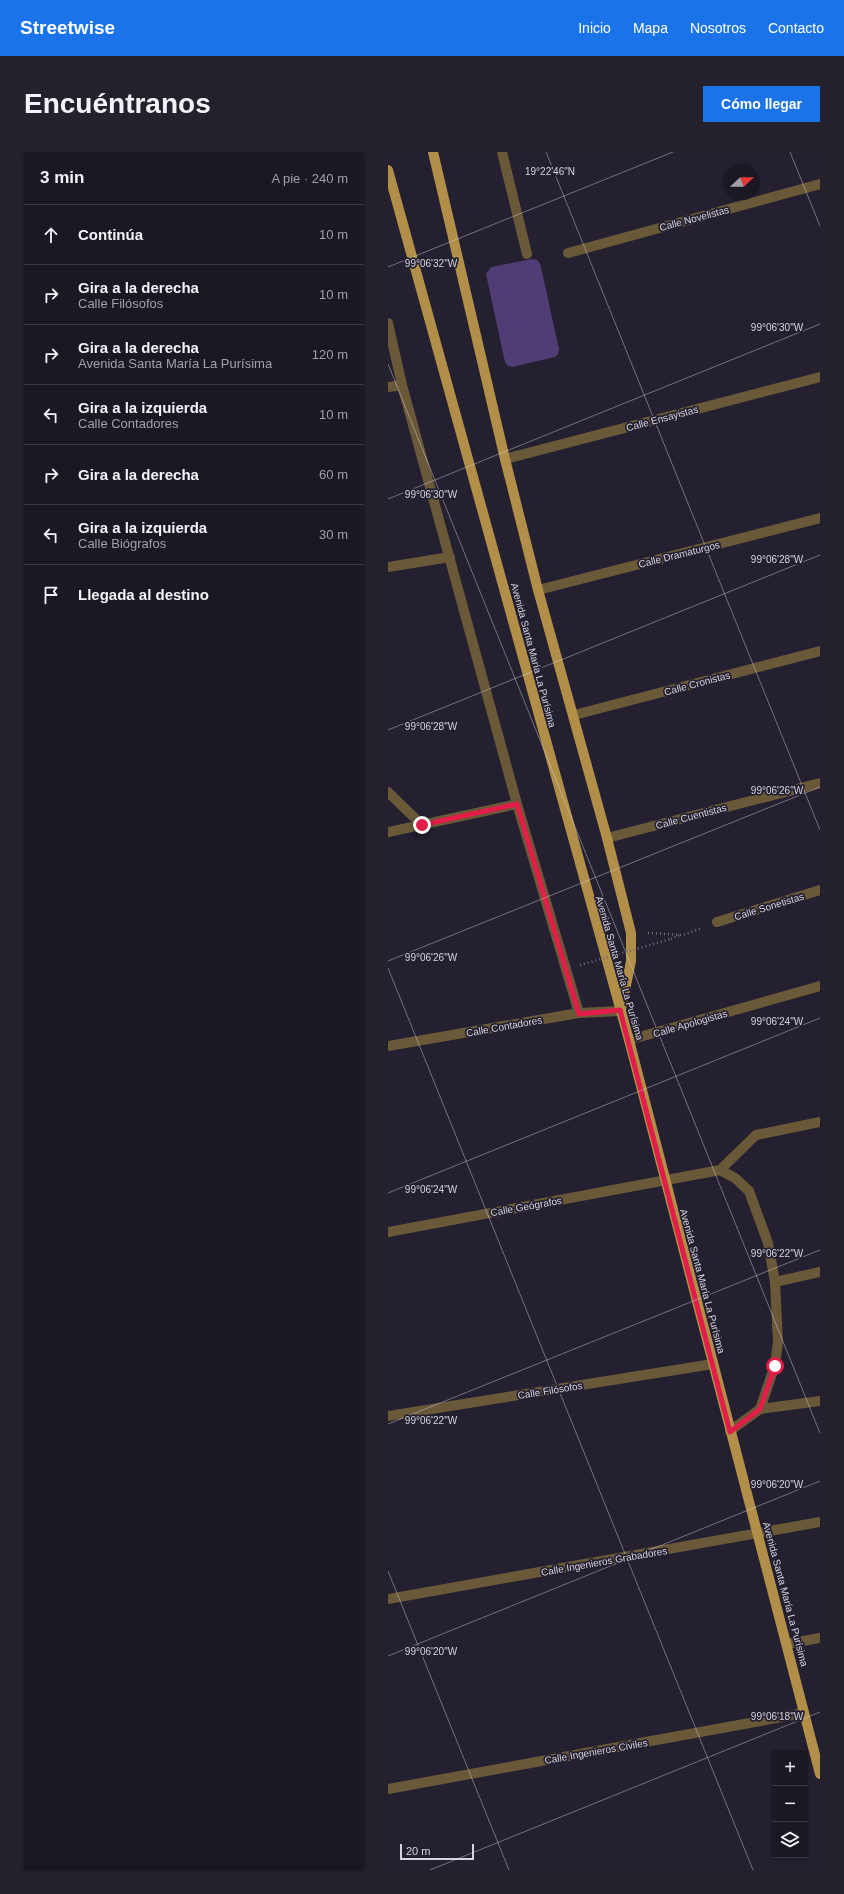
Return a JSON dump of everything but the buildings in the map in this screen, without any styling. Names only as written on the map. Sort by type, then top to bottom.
[{"type":"main road","points":[[433,152],[505,459],[538,590],[608,838],[631,933],[631,961],[620,1010]]},
{"type":"main road","name":"Avenida Santa María La Purísima","points":[[388,170],[629,1040],[664,1181],[820,1774]]},
{"type":"street","points":[[502,152],[527,254]]},
{"type":"street","name":"Calle Novelistas","points":[[568,253],[820,184]]},
{"type":"street","points":[[388,323],[402,385],[517,804],[579,1014]]},
{"type":"street","name":"Calle Ensayistas","points":[[505,459],[820,377]]},
{"type":"street","points":[[388,387],[402,385]]},
{"type":"street","name":"Calle Dramaturgos","points":[[538,590],[820,518]]},
{"type":"street","points":[[388,567],[450,557]]},
{"type":"street","name":"Calle Cronistas","points":[[574,715],[820,651]]},
{"type":"street","name":"Calle Cuentistas","points":[[608,838],[820,783]]},
{"type":"street","points":[[388,792],[422,825]]},
{"type":"street","points":[[388,832],[517,804]]},
{"type":"street","name":"Calle Sonetistas","points":[[717,922],[820,890]]},
{"type":"street","name":"Calle Apologistas","points":[[629,1040],[820,986]]},
{"type":"street","name":"Calle Contadores","points":[[388,1046],[579,1014],[620,1010]]},
{"type":"street","points":[[760,1409],[775,1366],[778,1342],[775,1282],[768,1243],[749,1191],[735,1178],[720,1170],[756,1135],[820,1122]]},
{"type":"street","name":"Calle Geógrafos","points":[[388,1232],[720,1170]]},
{"type":"street","points":[[775,1282],[820,1272]]},
{"type":"street","name":"Calle Filósofos","points":[[388,1416],[713,1364]]},
{"type":"street","points":[[730,1432],[760,1409],[820,1401]]},
{"type":"street","name":"Calle Ingenieros Grabadores","points":[[388,1599],[820,1522]]},
{"type":"street","points":[[787,1644],[820,1638]]},
{"type":"street","name":"Calle Ingenieros Civiles","points":[[388,1789],[804,1713]]},
{"type":"path","points":[[580,965],[671,939],[717,922]]},
{"type":"path","points":[[631,933],[682,934]]},
{"type":"shaded area","points":[[532,259],[537,260],[540,263],[559,349],[558,354],[555,357],[512,367],[508,366],[505,362],[486,274],[491,267]]},
{"type":"route","points":[[422,825],[517,804],[579,1014],[620,1010],[730,1432],[760,1409],[775,1366]]}]
